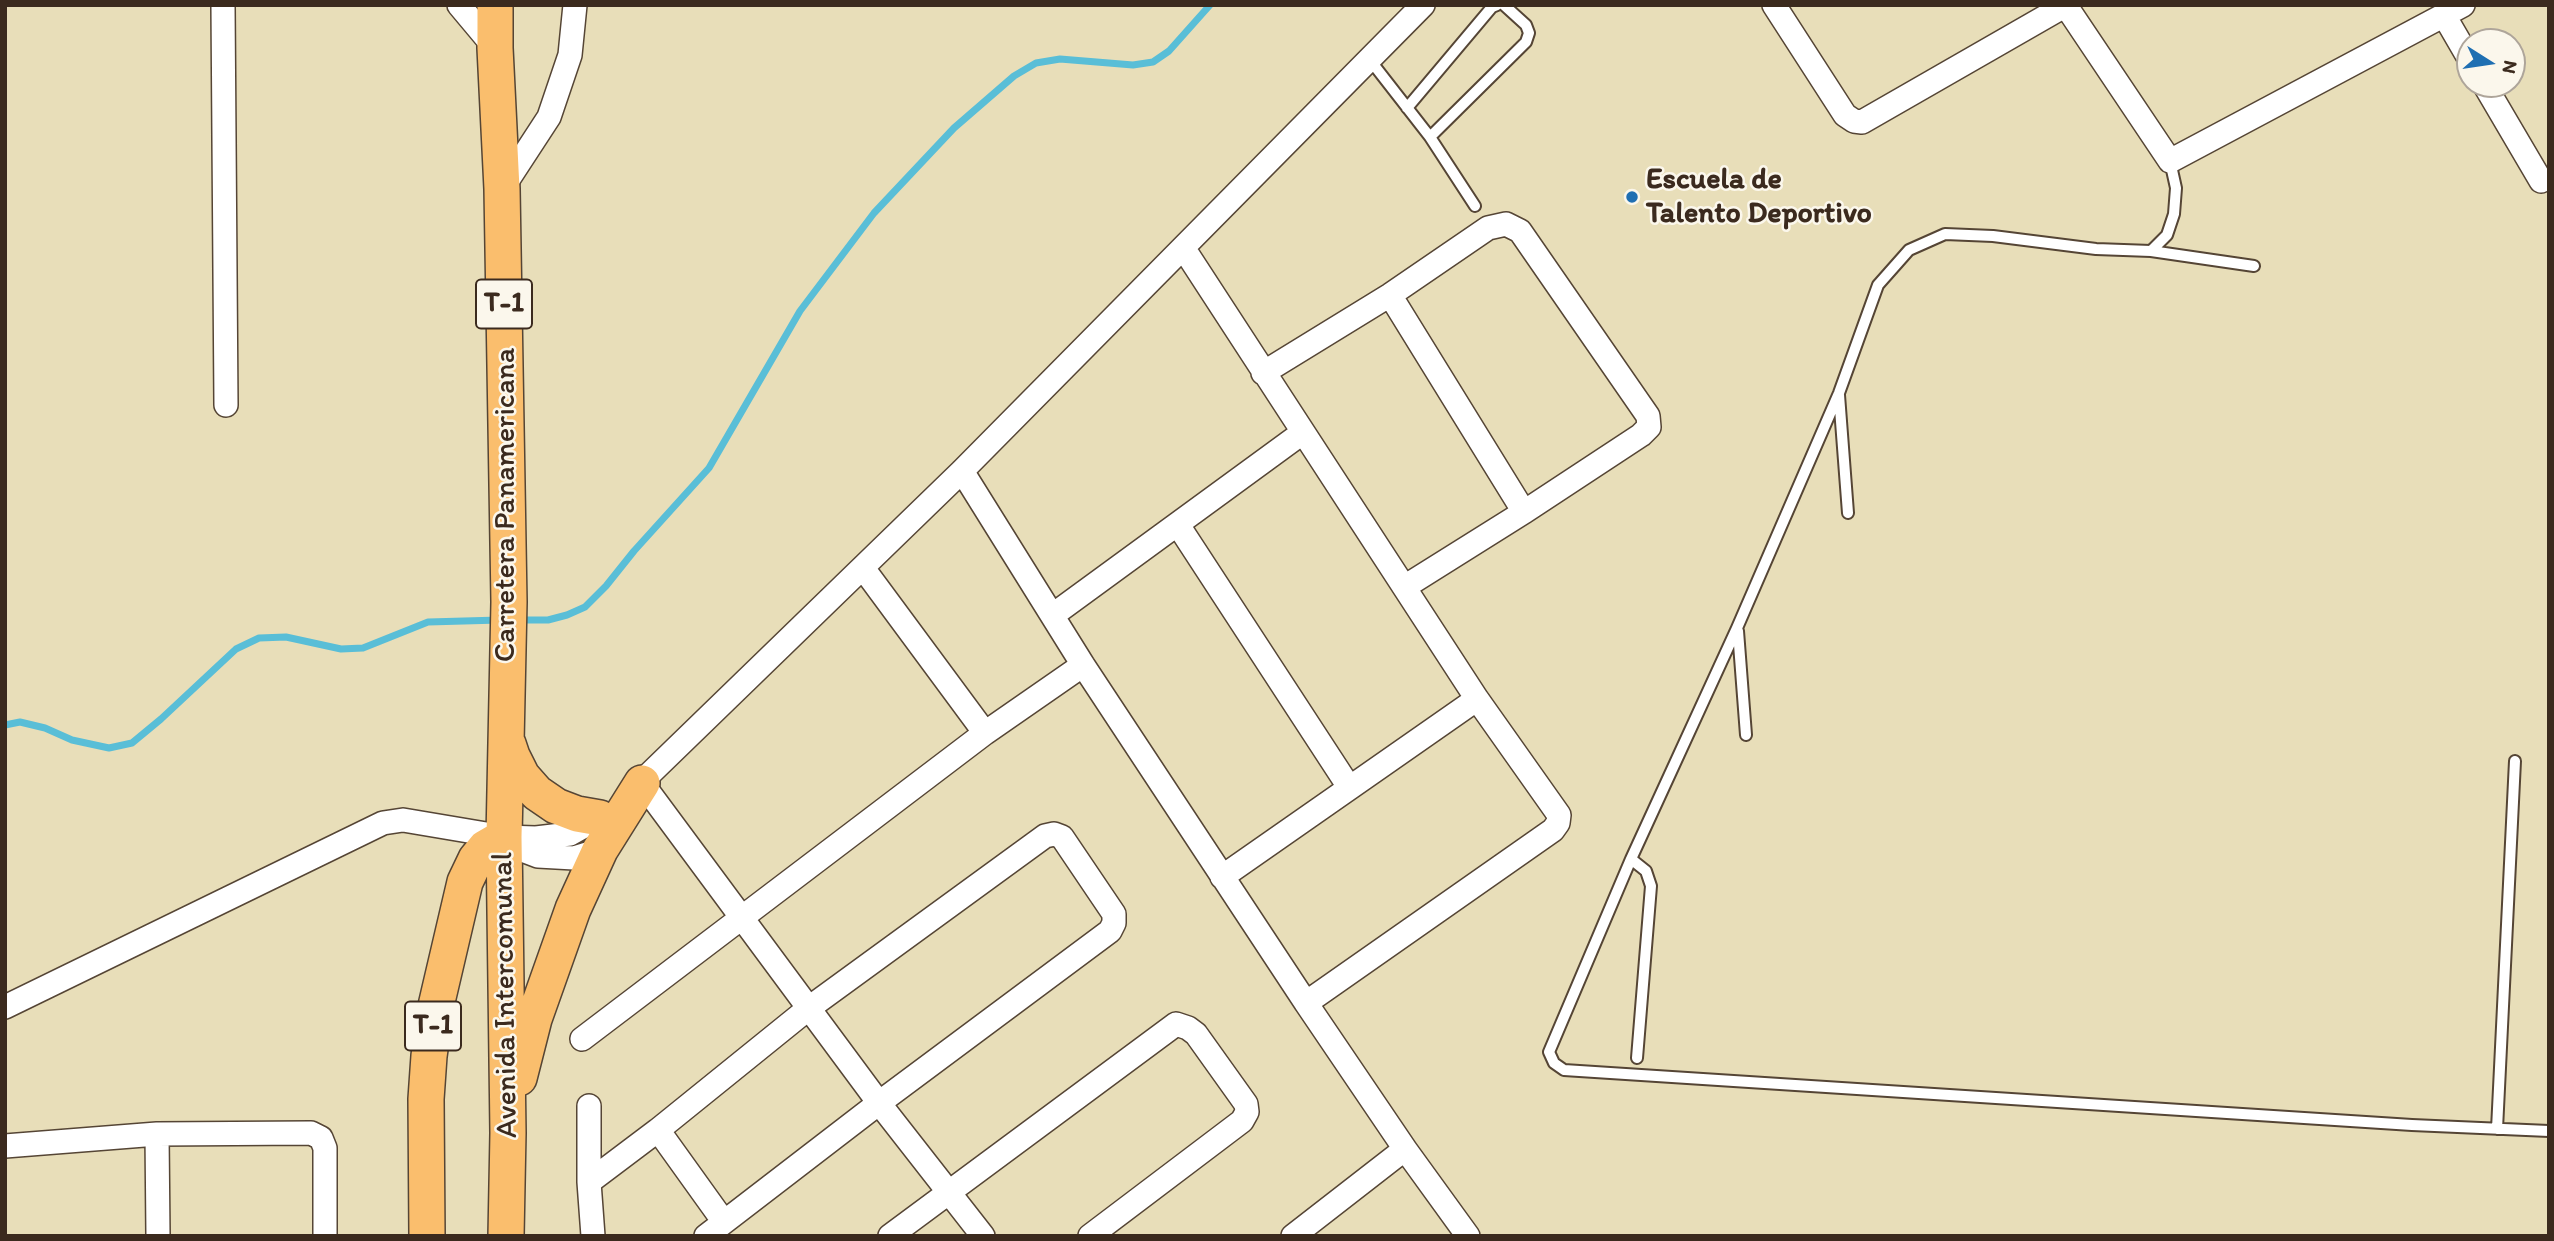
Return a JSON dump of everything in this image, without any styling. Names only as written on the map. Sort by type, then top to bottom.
[{"type":"main road","name":"Carretera Panamericana","points":[[495,5],[502,189],[508,617],[504,837]]},
{"type":"main road","points":[[506,734],[512,756],[522,776],[537,793],[600,834]]},
{"type":"main road","points":[[508,1133],[531,1030],[548,975],[600,834],[642,783]]},
{"type":"main road","name":"Avenida Intercomunal","points":[[427,1236],[426,1099],[436,1006],[465,882],[476,859],[485,848],[504,837],[508,1133],[506,1236]]},
{"type":"street","points":[[223,5],[226,405]]},
{"type":"street","points":[[459,5],[495,48]]},
{"type":"street","points":[[502,189],[549,117],[570,55],[575,5]]},
{"type":"street","points":[[983,1236],[808,1008],[642,783],[962,471],[1423,5]]},
{"type":"street","points":[[1774,5],[1845,115],[1854,121],[1862,122],[2066,6],[2170,161],[2454,11],[2460,28]]},
{"type":"street","points":[[2492,98],[2541,181]]},
{"type":"street","points":[[1263,373],[1390,295],[1488,228],[1506,224],[1520,231],[1648,416],[1648,427],[1641,435],[1406,586]]},
{"type":"street","points":[[1184,249],[1302,433],[1406,586],[1477,699],[1559,815],[1553,830],[1306,1003]]},
{"type":"street","points":[[1390,295],[1524,512]]},
{"type":"street","points":[[1054,615],[1302,433]]},
{"type":"street","points":[[962,471],[1083,665],[1222,877],[1405,1149],[1468,1236]]},
{"type":"street","points":[[1178,525],[1349,788]]},
{"type":"street","points":[[863,568],[985,733]]},
{"type":"street","points":[[582,1040],[985,733],[1083,665]]},
{"type":"street","points":[[1222,877],[1477,699]]},
{"type":"street","points":[[5,1007],[383,824],[403,820],[504,837],[562,835],[584,828],[600,834],[574,858],[538,856],[517,848],[504,837]]},
{"type":"street","points":[[589,1182],[658,1130],[808,1008],[1045,836],[1054,834],[1062,837],[1114,914],[1114,923],[1110,930],[879,1102],[706,1236]]},
{"type":"street","points":[[890,1236],[1177,1024],[1188,1027],[1196,1034],[1246,1104],[1247,1112],[1242,1121],[1090,1236]]},
{"type":"street","points":[[589,1106],[589,1182],[593,1236]]},
{"type":"street","points":[[658,1130],[724,1222]]},
{"type":"street","points":[[5,1146],[157,1134],[312,1133],[321,1138],[325,1148],[325,1236]]},
{"type":"street","points":[[157,1134],[158,1236]]},
{"type":"street","points":[[1293,1236],[1405,1149]]},
{"type":"lane","points":[[1407,108],[1492,7],[1497,5]]},
{"type":"lane","points":[[1430,137],[1526,42],[1529,33],[1526,25],[1504,5]]},
{"type":"lane","points":[[1370,60],[1430,137],[1475,206]]},
{"type":"lane","points":[[2151,251],[2167,235],[2174,214],[2176,188],[2170,161]]},
{"type":"lane","points":[[2254,266],[2151,251],[2096,249],[1993,236],[1945,234],[1909,250],[1878,285],[1839,393],[1738,628],[1631,859],[1549,1052],[1554,1063],[1563,1070],[2412,1125],[2549,1131]]},
{"type":"lane","points":[[1839,393],[1848,513]]},
{"type":"lane","points":[[1738,628],[1746,735]]},
{"type":"lane","points":[[2497,1129],[2515,761]]},
{"type":"lane","points":[[1631,859],[1646,871],[1651,886],[1637,1058]]},
{"type":"waterway","points":[[519,620],[548,620],[567,615],[585,607],[606,586],[709,468],[800,311],[874,213],[954,128],[1014,76],[1036,63],[1060,59],[1133,65],[1153,62],[1169,51],[1210,5]]},
{"type":"waterway","points":[[5,725],[20,722],[45,728],[72,740],[109,748],[132,743],[236,649],[259,638],[286,637],[341,649],[363,648],[428,622],[500,620]]},
{"type":"place","name":"Escuela de Talento Deportivo","points":[[1632,197]]}]
